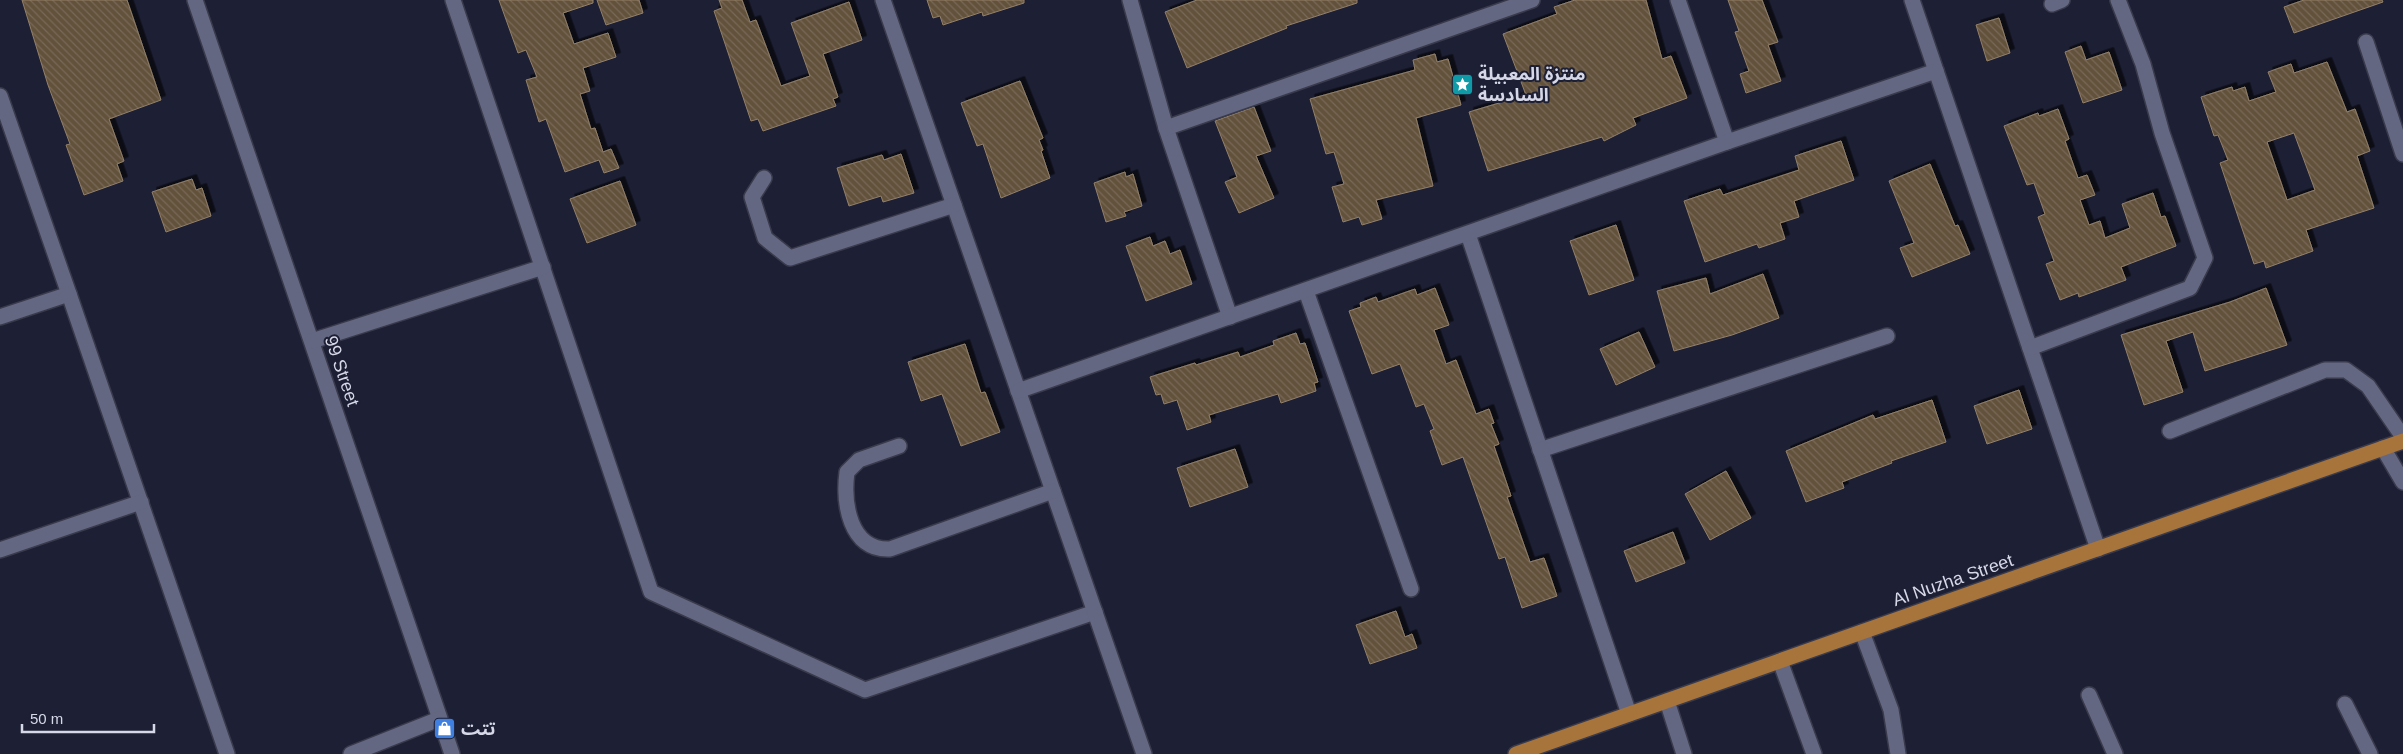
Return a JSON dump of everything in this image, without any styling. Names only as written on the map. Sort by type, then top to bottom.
[{"type":"main road","name":"Al Nuzha Street","points":[[1516,754],[2403,441]]},
{"type":"street","name":"99 Street","points":[[195,0],[452,754]]},
{"type":"street","points":[[453,0],[651,592],[865,690],[1095,612]]},
{"type":"street","points":[[883,0],[1144,754]]},
{"type":"street","points":[[1130,0],[1166,128],[1230,317]]},
{"type":"street","points":[[1166,128],[1532,0]]},
{"type":"street","points":[[1678,0],[1727,142]]},
{"type":"street","points":[[1912,0],[2098,549]]},
{"type":"street","points":[[2030,348],[2190,288],[2205,258],[2162,133],[2143,64],[2118,0]]},
{"type":"street","points":[[2366,42],[2403,154]]},
{"type":"street","points":[[1018,391],[1727,142],[1936,71]]},
{"type":"street","points":[[0,96],[227,754]]},
{"type":"street","points":[[764,178],[752,197],[765,238],[790,258],[954,205]]},
{"type":"street","points":[[1468,234],[1629,714]]},
{"type":"street","points":[[312,341],[542,267]]},
{"type":"street","points":[[1306,291],[1410,589]]},
{"type":"street","points":[[0,317],[69,294]]},
{"type":"street","points":[[1540,450],[1887,336]]},
{"type":"street","points":[[2170,431],[2325,370],[2346,370],[2368,386],[2403,437]]},
{"type":"street","points":[[899,446],[860,460],[847,472],[845,490],[848,516],[860,537],[872,546],[883,549],[899,546],[1053,491]]},
{"type":"street","points":[[2383,448],[2403,482]]},
{"type":"street","points":[[0,550],[140,502]]},
{"type":"street","points":[[1862,632],[1890,710],[1898,754]]},
{"type":"street","points":[[1780,661],[1814,754]]},
{"type":"street","points":[[2089,695],[2115,754]]},
{"type":"street","points":[[1667,701],[1684,754]]},
{"type":"street","points":[[2345,704],[2370,754]]},
{"type":"street","points":[[351,754],[440,719]]},
{"type":"building","points":[[22,0],[127,0],[161,100],[109,119],[124,161],[117,164],[123,181],[84,195],[66,145],[70,144],[48,85]]},
{"type":"building","points":[[499,0],[593,0],[593,3],[563,13],[574,44],[608,33],[616,57],[583,68],[590,91],[580,94],[591,129],[595,128],[603,152],[611,149],[619,168],[604,173],[599,160],[565,172],[546,119],[539,122],[526,80],[537,77],[526,50],[518,53]]},
{"type":"building","points":[[597,0],[639,0],[643,13],[606,25]]},
{"type":"building","points":[[719,0],[742,0],[750,22],[756,20],[781,86],[810,76],[791,23],[849,2],[862,40],[823,54],[838,97],[833,99],[836,106],[763,131],[758,119],[751,121],[714,11],[722,8]]},
{"type":"building","points":[[927,0],[1024,0],[1024,3],[983,16],[982,12],[943,25],[940,16],[933,18]]},
{"type":"building","points":[[1197,0],[1357,0],[1357,3],[1286,26],[1287,28],[1187,68],[1165,12]]},
{"type":"building","points":[[1575,0],[1646,0],[1662,59],[1671,56],[1687,98],[1633,118],[1636,125],[1604,141],[1602,137],[1488,171],[1469,112],[1526,95],[1503,34],[1557,14],[1554,7]]},
{"type":"building","points":[[1728,0],[1762,0],[1778,42],[1768,45],[1781,81],[1746,93],[1740,74],[1749,71],[1735,32],[1739,31]]},
{"type":"building","points":[[2304,0],[2382,0],[2383,2],[2294,33],[2284,7]]},
{"type":"building","points":[[1999,18],[2010,53],[1987,61],[1976,25]]},
{"type":"building","points":[[2081,46],[2086,60],[2109,52],[2122,90],[2083,103],[2065,52]]},
{"type":"building","points":[[1435,54],[1437,62],[1448,59],[1461,105],[1416,118],[1433,186],[1376,200],[1382,219],[1362,225],[1359,217],[1343,222],[1332,187],[1344,184],[1334,152],[1326,154],[1310,99],[1415,70],[1413,60]]},
{"type":"building","points":[[2327,62],[2347,112],[2355,109],[2370,151],[2357,156],[2374,208],[2306,230],[2313,251],[2266,268],[2264,261],[2254,264],[2220,163],[2228,160],[2218,135],[2214,136],[2201,97],[2232,87],[2233,91],[2245,87],[2249,101],[2276,92],[2268,72],[2291,64],[2294,73]],"holes":[[[2294,133],[2315,190],[2287,200],[2267,142]]]},
{"type":"building","points":[[1020,81],[1043,138],[1039,140],[1050,178],[1001,198],[983,144],[977,146],[961,103]]},
{"type":"building","points":[[1254,107],[1271,151],[1256,156],[1274,198],[1239,213],[1225,182],[1237,177],[1215,121]]},
{"type":"building","points":[[2058,109],[2069,139],[2065,141],[2078,178],[2087,175],[2095,195],[2080,200],[2089,225],[2100,221],[2105,238],[2130,228],[2122,204],[2153,193],[2161,217],[2165,216],[2176,246],[2121,267],[2126,280],[2079,297],[2078,293],[2060,300],[2046,264],[2054,261],[2038,217],[2045,214],[2034,183],[2027,185],[2004,126],[2038,113],[2039,116]]},
{"type":"building","points":[[1841,141],[1854,180],[1794,201],[1799,217],[1780,223],[1785,239],[1759,248],[1757,244],[1705,262],[1684,201],[1720,189],[1723,195],[1799,170],[1795,156]]},
{"type":"building","points":[[901,154],[914,193],[883,202],[881,196],[849,206],[837,168],[882,155],[884,160]]},
{"type":"building","points":[[1930,164],[1955,226],[1958,225],[1970,254],[1912,277],[1900,248],[1914,243],[1889,181]]},
{"type":"building","points":[[1125,172],[1126,177],[1133,174],[1142,206],[1124,212],[1126,216],[1106,222],[1094,183]]},
{"type":"building","points":[[192,179],[196,190],[202,188],[211,216],[166,232],[152,192]]},
{"type":"building","points":[[620,181],[636,225],[587,243],[570,199]]},
{"type":"building","points":[[1616,225],[1634,280],[1589,295],[1570,241]]},
{"type":"building","points":[[1150,237],[1153,246],[1165,241],[1170,254],[1180,250],[1192,284],[1146,301],[1126,246]]},
{"type":"building","points":[[1763,274],[1779,318],[1732,335],[1674,351],[1657,291],[1706,278],[1710,294]]},
{"type":"building","points":[[1435,288],[1449,325],[1434,330],[1446,364],[1456,360],[1476,414],[1489,409],[1494,423],[1491,424],[1499,444],[1494,446],[1511,496],[1507,497],[1530,562],[1544,558],[1557,596],[1522,608],[1505,557],[1499,559],[1463,457],[1442,465],[1430,431],[1434,429],[1424,404],[1416,407],[1400,364],[1372,374],[1349,311],[1361,307],[1360,303],[1376,297],[1378,302],[1415,289],[1417,295]]},
{"type":"building","points":[[2266,288],[2287,345],[2205,371],[2193,332],[2166,341],[2183,392],[2144,405],[2121,335],[2230,302]]},
{"type":"building","points":[[1639,332],[1655,367],[1616,385],[1600,349]]},
{"type":"building","points":[[1296,333],[1300,344],[1305,343],[1318,382],[1314,383],[1316,391],[1281,403],[1278,394],[1209,415],[1211,422],[1187,430],[1177,400],[1164,404],[1161,394],[1156,395],[1150,377],[1238,352],[1240,357],[1274,345],[1273,341]]},
{"type":"building","points":[[965,344],[981,393],[985,392],[1000,432],[961,446],[942,394],[921,401],[908,362]]},
{"type":"building","points":[[2019,390],[2032,429],[1987,444],[1974,406]]},
{"type":"building","points":[[1932,400],[1946,442],[1891,461],[1892,463],[1842,482],[1844,488],[1806,502],[1786,451],[1873,415],[1875,419]]},
{"type":"building","points":[[1235,449],[1248,487],[1190,507],[1177,468]]},
{"type":"building","points":[[1726,471],[1751,518],[1710,540],[1685,494]]},
{"type":"building","points":[[1673,532],[1685,563],[1636,582],[1624,551]]},
{"type":"building","points":[[1396,611],[1405,637],[1412,634],[1417,648],[1370,664],[1356,625]]},
{"type":"place","name":"منتزة المعبيلة السادسة","points":[[1462,84]]},
{"type":"place","name":"تتت","points":[[445,729]]}]
